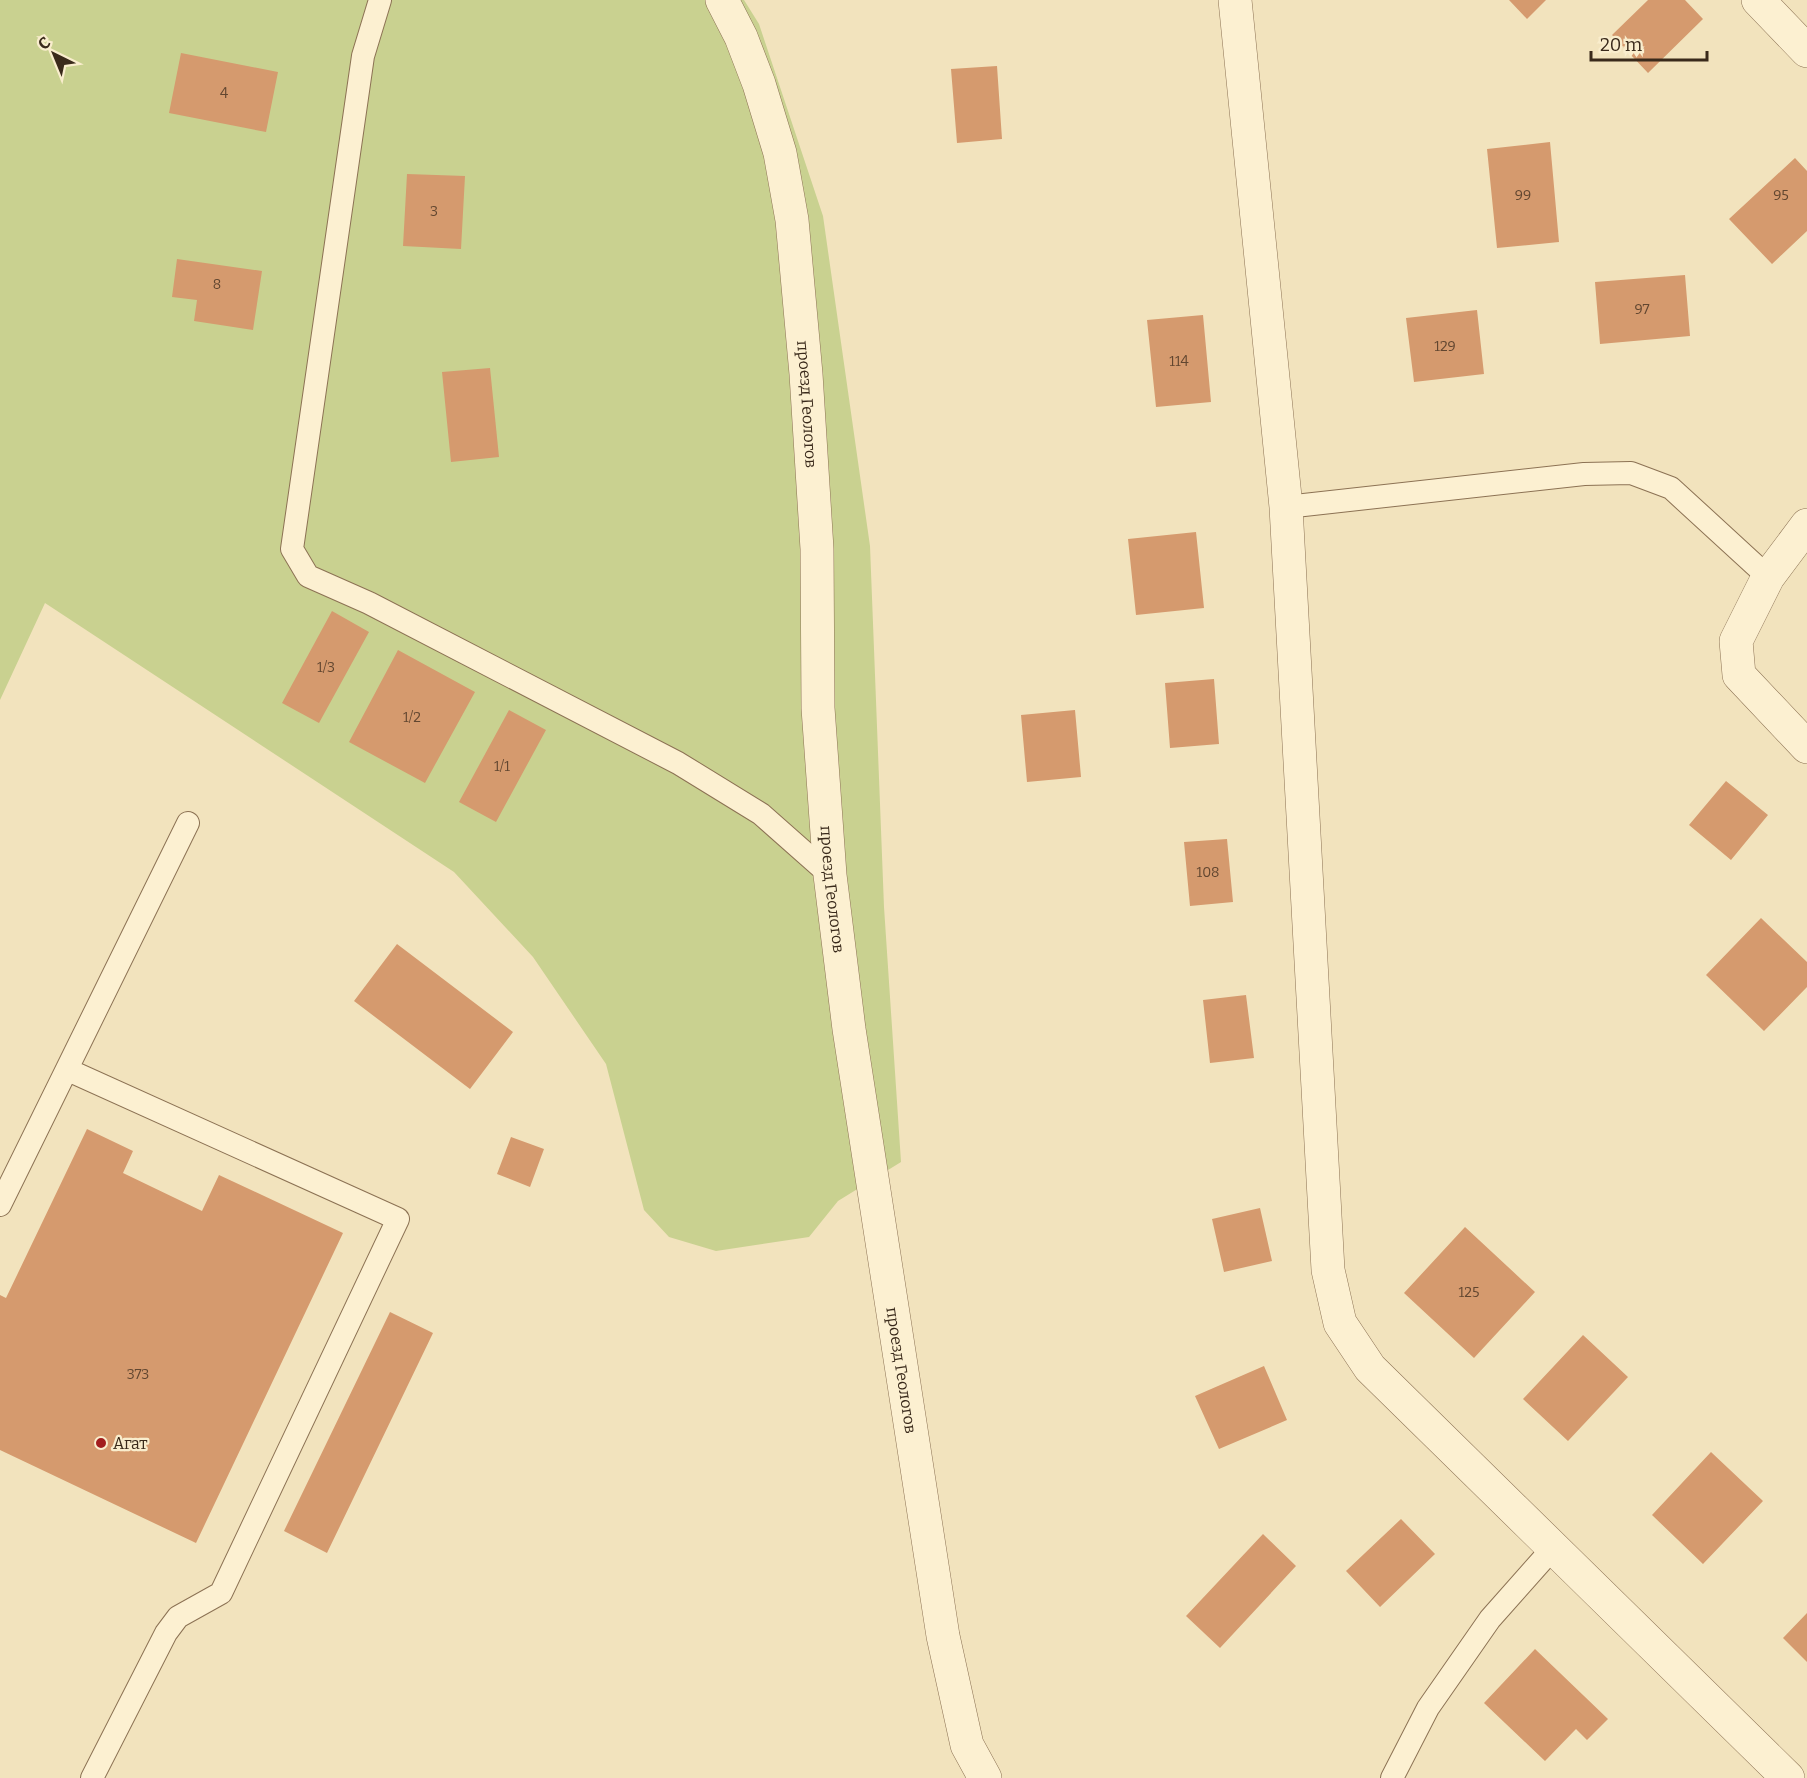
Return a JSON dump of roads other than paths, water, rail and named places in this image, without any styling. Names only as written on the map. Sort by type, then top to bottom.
[{"type":"street","name":"проезд Геологов","points":[[722,0],[741,37],[759,84],[780,153],[792,220],[806,374],[818,549],[818,708],[830,875],[849,1029],[943,1636],[967,1745],[985,1778]]},
{"type":"street","points":[[1235,0],[1287,507],[1328,1270],[1340,1323],[1370,1368],[1788,1778]]},
{"type":"street","points":[[1758,0],[1807,51]]},
{"type":"street","points":[[1807,525],[1768,577],[1736,641],[1739,675],[1807,747]]},
{"type":"lane","points":[[380,0],[363,56],[292,549],[308,576],[369,603],[678,763],[761,814],[830,875]]},
{"type":"lane","points":[[1287,507],[1584,474],[1632,473],[1671,488],[1768,577]]},
{"type":"lane","points":[[0,1205],[188,823]]},
{"type":"lane","points":[[68,1070],[398,1219],[221,1593],[178,1617],[166,1633],[92,1778]]},
{"type":"lane","points":[[1392,1778],[1428,1708],[1476,1639],[1490,1619],[1553,1548]]},
{"type":"place","name":"Агат","points":[[101,1443]]}]
